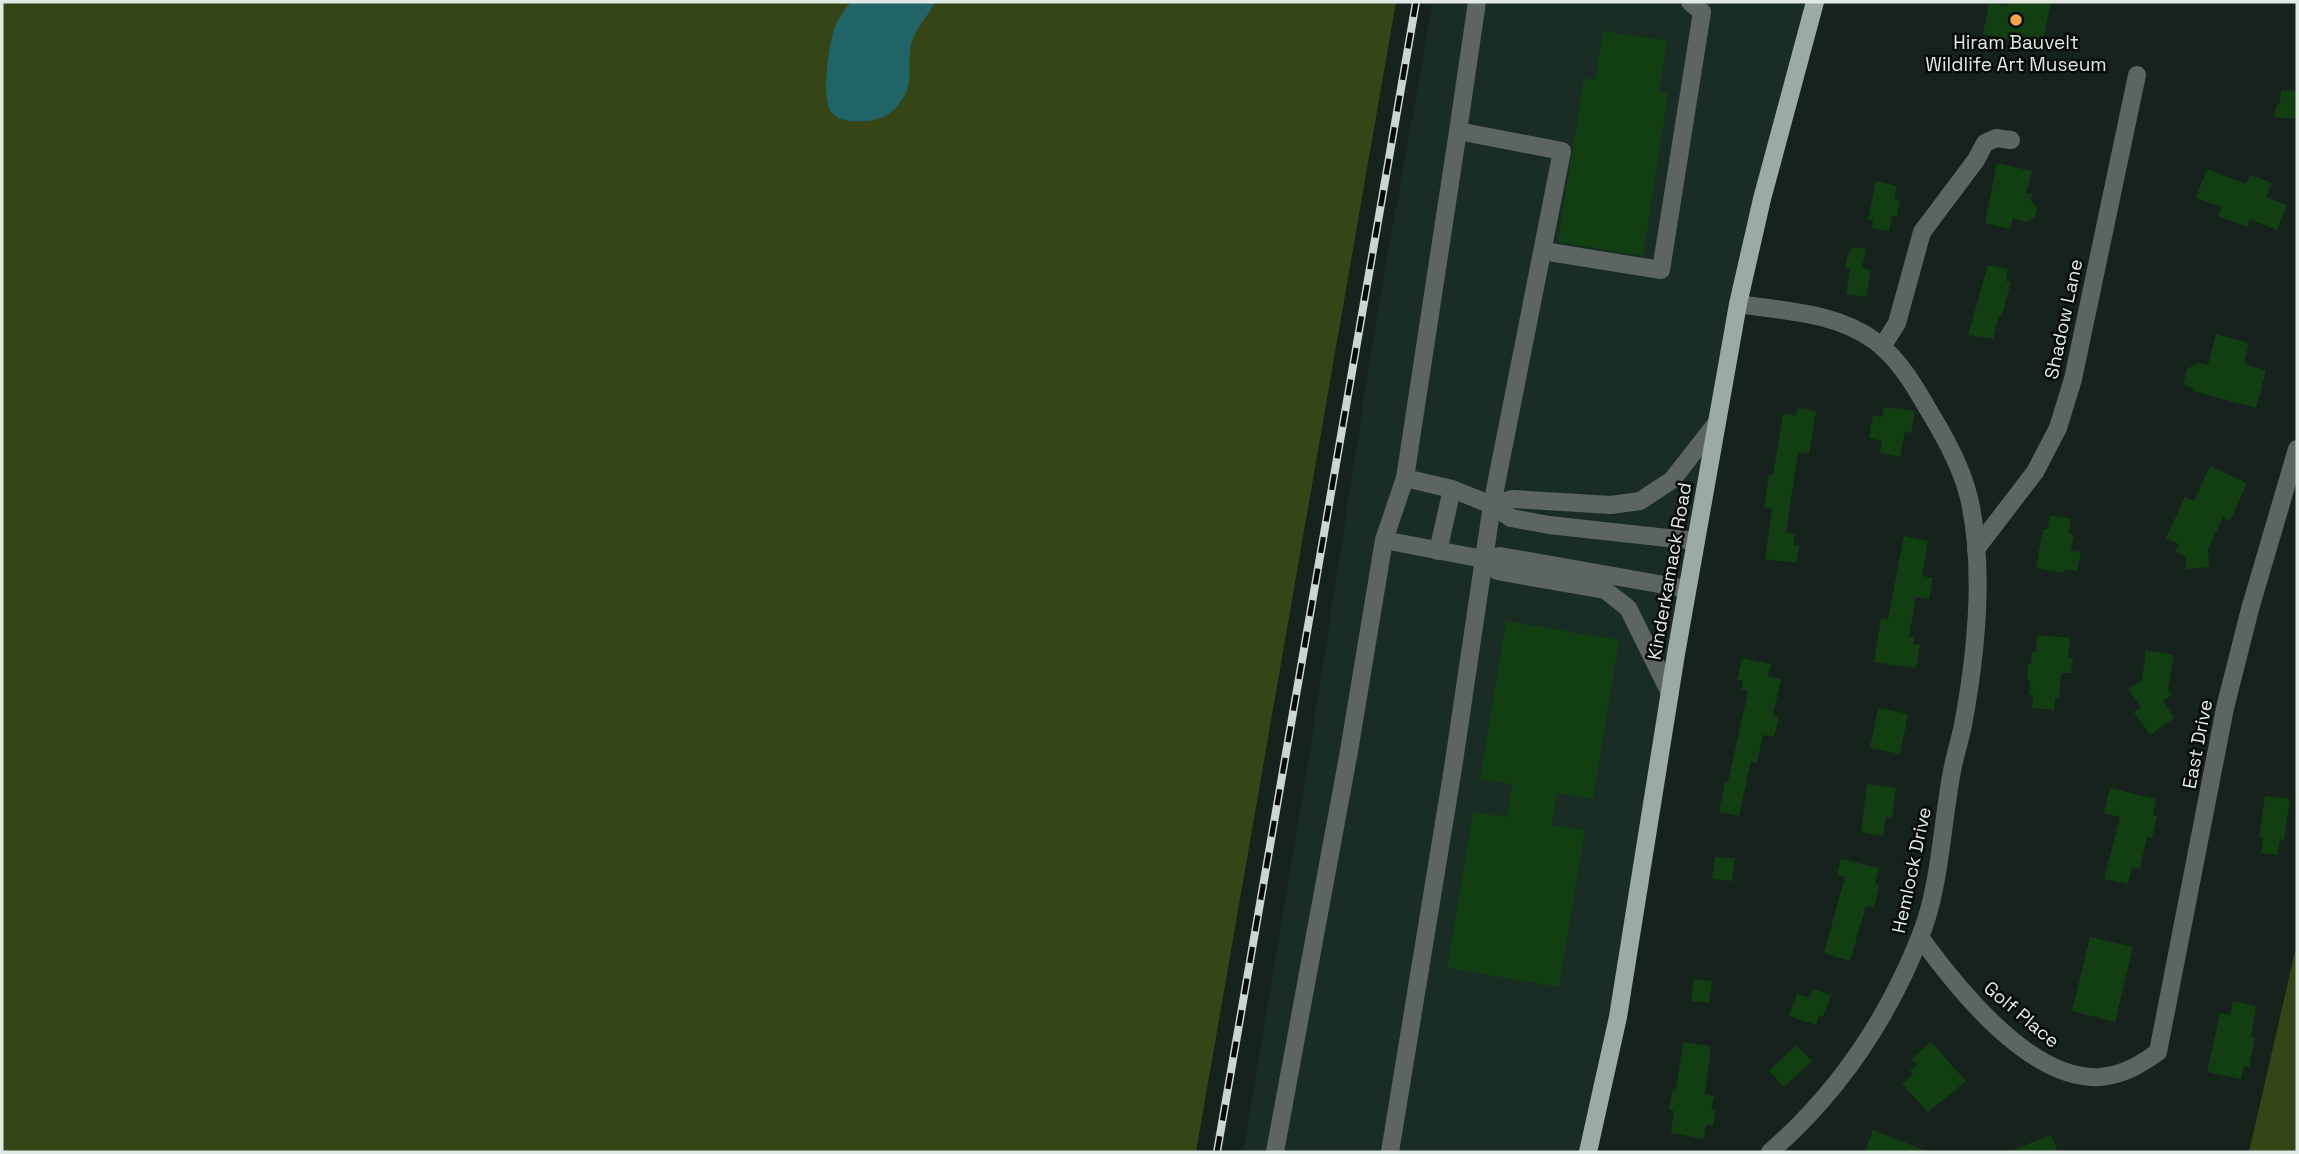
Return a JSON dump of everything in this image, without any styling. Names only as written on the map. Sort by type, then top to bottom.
[{"type":"main road","name":"Kinderkamack Road","points":[[1588,1152],[1618,1017],[1695,541],[1738,304],[1762,199],[1815,2]]},
{"type":"street","points":[[1275,1152],[1349,751],[1384,540],[1405,478],[1477,2]]},
{"type":"street","points":[[1543,251],[1661,271],[1702,12],[1690,2]]},
{"type":"street","name":"Shadow Lane","points":[[1976,549],[2035,471],[2058,428],[2073,379],[2137,75]]},
{"type":"street","points":[[1390,1152],[1453,768],[1492,505],[1562,151],[1458,131]]},
{"type":"street","points":[[1882,347],[1897,323],[1922,232],[1976,160],[1985,143],[1996,138],[2011,140]]},
{"type":"street","name":"Hemlock Drive","points":[[1738,304],[1831,318],[1855,328],[1894,358],[1911,380],[1940,429],[1969,497],[1976,549],[1971,668],[1926,923],[1886,1009],[1854,1060],[1824,1098],[1791,1134],[1770,1152]]},
{"type":"street","points":[[1492,505],[1513,499],[1611,505],[1640,501],[1672,480],[1715,425]]},
{"type":"street","name":"East Drive","points":[[2158,1052],[2225,708],[2250,609],[2297,450]]},
{"type":"street","points":[[1405,478],[1452,489],[1492,505],[1511,518],[1549,525],[1695,541]]},
{"type":"street","points":[[1438,551],[1452,489]]},
{"type":"street","points":[[1384,540],[1483,559],[1500,556],[1687,589]]},
{"type":"street","points":[[1483,559],[1497,571],[1605,590],[1629,608],[1670,692]]},
{"type":"street","name":"Golf Place","points":[[1920,937],[1948,975],[1979,1009],[2008,1036],[2044,1063],[2063,1072],[2101,1077],[2119,1074],[2139,1066],[2158,1052]]},
{"type":"shaded area","points":[[1433,2],[1815,2],[1762,199],[1588,1152],[1243,1152],[1304,788],[1377,314]]},
{"type":"green space","points":[[2,2],[1396,2],[1196,1152],[2,1152]]},
{"type":"green space","points":[[2297,943],[2297,1152],[2249,1152]]},
{"type":"water","points":[[851,2],[935,2],[913,38],[905,95],[891,112],[873,120],[842,119],[835,116],[828,106],[826,83],[831,43],[836,24]]},
{"type":"building","name":"Hiram Bauvelt Wildlife Art Museum","points":[[2009,2],[2051,2],[2042,46],[1983,34],[1989,3],[2008,6]]},
{"type":"building","points":[[1603,31],[1667,41],[1659,92],[1668,94],[1643,256],[1558,242],[1584,78],[1595,80]]},
{"type":"building","points":[[2281,90],[2297,91],[2297,119],[2275,117]]},
{"type":"building","points":[[1997,163],[2032,171],[2026,193],[2032,194],[2031,200],[2037,208],[2035,218],[2025,222],[2013,218],[2010,229],[1985,223]]},
{"type":"building","points":[[2207,169],[2246,184],[2250,175],[2272,183],[2266,197],[2287,205],[2277,230],[2250,219],[2247,227],[2218,216],[2222,207],[2196,198]]},
{"type":"building","points":[[1876,181],[1897,186],[1894,199],[1900,200],[1897,216],[1892,216],[1889,231],[1872,228],[1873,220],[1868,220]]},
{"type":"building","points":[[1852,247],[1866,249],[1862,268],[1871,270],[1866,297],[1846,294],[1850,269],[1845,268]]},
{"type":"building","points":[[1988,265],[2008,269],[2006,281],[2011,282],[1993,339],[1968,335]]},
{"type":"building","points":[[2216,334],[2249,343],[2244,364],[2266,370],[2256,408],[2193,391],[2193,388],[2183,385],[2187,369],[2198,363],[2208,365]]},
{"type":"building","points":[[1884,407],[1915,411],[1911,433],[1905,432],[1900,457],[1880,453],[1882,441],[1869,438],[1873,415],[1882,417]]},
{"type":"building","points":[[1798,408],[1816,411],[1809,454],[1798,452],[1786,533],[1795,534],[1793,545],[1799,546],[1796,563],[1765,559],[1772,508],[1764,507],[1769,475],[1773,475],[1783,414],[1796,416]]},
{"type":"building","points":[[2210,466],[2247,483],[2230,521],[2223,517],[2208,549],[2209,567],[2186,569],[2185,556],[2175,552],[2179,544],[2166,538],[2185,497],[2194,501]]},
{"type":"building","points":[[2050,515],[2071,519],[2069,534],[2074,535],[2071,551],[2081,552],[2077,571],[2064,569],[2063,573],[2036,568],[2043,529],[2047,530]]},
{"type":"building","points":[[1904,536],[1928,541],[1922,576],[1933,578],[1929,599],[1916,597],[1909,637],[1914,638],[1913,644],[1920,645],[1916,668],[1874,662],[1881,618],[1888,619]]},
{"type":"building","points":[[1506,621],[1619,640],[1593,799],[1557,793],[1552,825],[1585,830],[1559,987],[1447,968],[1473,812],[1507,817],[1512,784],[1480,779]]},
{"type":"building","points":[[2037,635],[2070,638],[2068,658],[2073,659],[2071,673],[2061,673],[2059,698],[2055,698],[2054,710],[2032,708],[2033,695],[2029,695],[2028,664],[2031,664],[2032,652],[2036,652]]},
{"type":"building","points":[[2146,650],[2174,655],[2168,689],[2172,695],[2163,701],[2174,718],[2150,735],[2134,712],[2141,707],[2128,689],[2142,680]]},
{"type":"building","points":[[1742,658],[1771,664],[1768,676],[1781,679],[1773,715],[1779,717],[1774,737],[1763,735],[1757,763],[1751,761],[1739,816],[1719,812],[1748,691],[1741,690],[1743,681],[1737,680]]},
{"type":"building","points":[[1878,708],[1908,714],[1900,754],[1870,748]]},
{"type":"building","points":[[1867,784],[1896,788],[1892,818],[1886,817],[1883,836],[1861,832]]},
{"type":"building","points":[[2110,788],[2156,799],[2153,815],[2157,816],[2152,838],[2147,837],[2140,869],[2132,867],[2128,884],[2104,879],[2120,817],[2104,813]]},
{"type":"building","points":[[2265,796],[2290,799],[2284,840],[2280,839],[2277,855],[2261,853],[2263,838],[2259,837]]},
{"type":"building","points":[[1715,857],[1735,858],[1732,881],[1712,879]]},
{"type":"building","points":[[1841,859],[1879,868],[1875,884],[1879,885],[1874,908],[1866,906],[1850,961],[1824,953],[1845,877],[1837,875]]},
{"type":"building","points":[[2090,937],[2133,947],[2115,1022],[2072,1011]]},
{"type":"building","points":[[1694,979],[1712,981],[1709,1003],[1691,1001]]},
{"type":"building","points":[[1813,989],[1831,995],[1823,1017],[1819,1015],[1816,1025],[1789,1016],[1797,994],[1809,998]]},
{"type":"building","points":[[2233,1001],[2256,1006],[2251,1037],[2255,1038],[2249,1067],[2244,1065],[2241,1079],[2207,1072],[2220,1013],[2230,1015]]},
{"type":"building","points":[[1683,1042],[1711,1046],[1705,1094],[1714,1096],[1711,1109],[1716,1110],[1713,1126],[1706,1124],[1704,1139],[1671,1133],[1674,1111],[1669,1110],[1673,1088],[1676,1089]]},
{"type":"building","points":[[1931,1042],[1966,1081],[1928,1112],[1902,1084],[1913,1074],[1910,1071],[1917,1065],[1912,1059]]},
{"type":"building","points":[[1796,1045],[1812,1061],[1784,1087],[1769,1071]]},
{"type":"building","points":[[1873,1130],[1926,1151],[1926,1152],[1865,1152]]},
{"type":"building","points":[[2051,1135],[2058,1152],[2011,1152],[2011,1151]]},
{"type":"railway","points":[[1217,1152],[1416,2]]},
{"type":"place","name":"Hiram Bauvelt Wildlife Art Museum","points":[[2016,20]]}]
